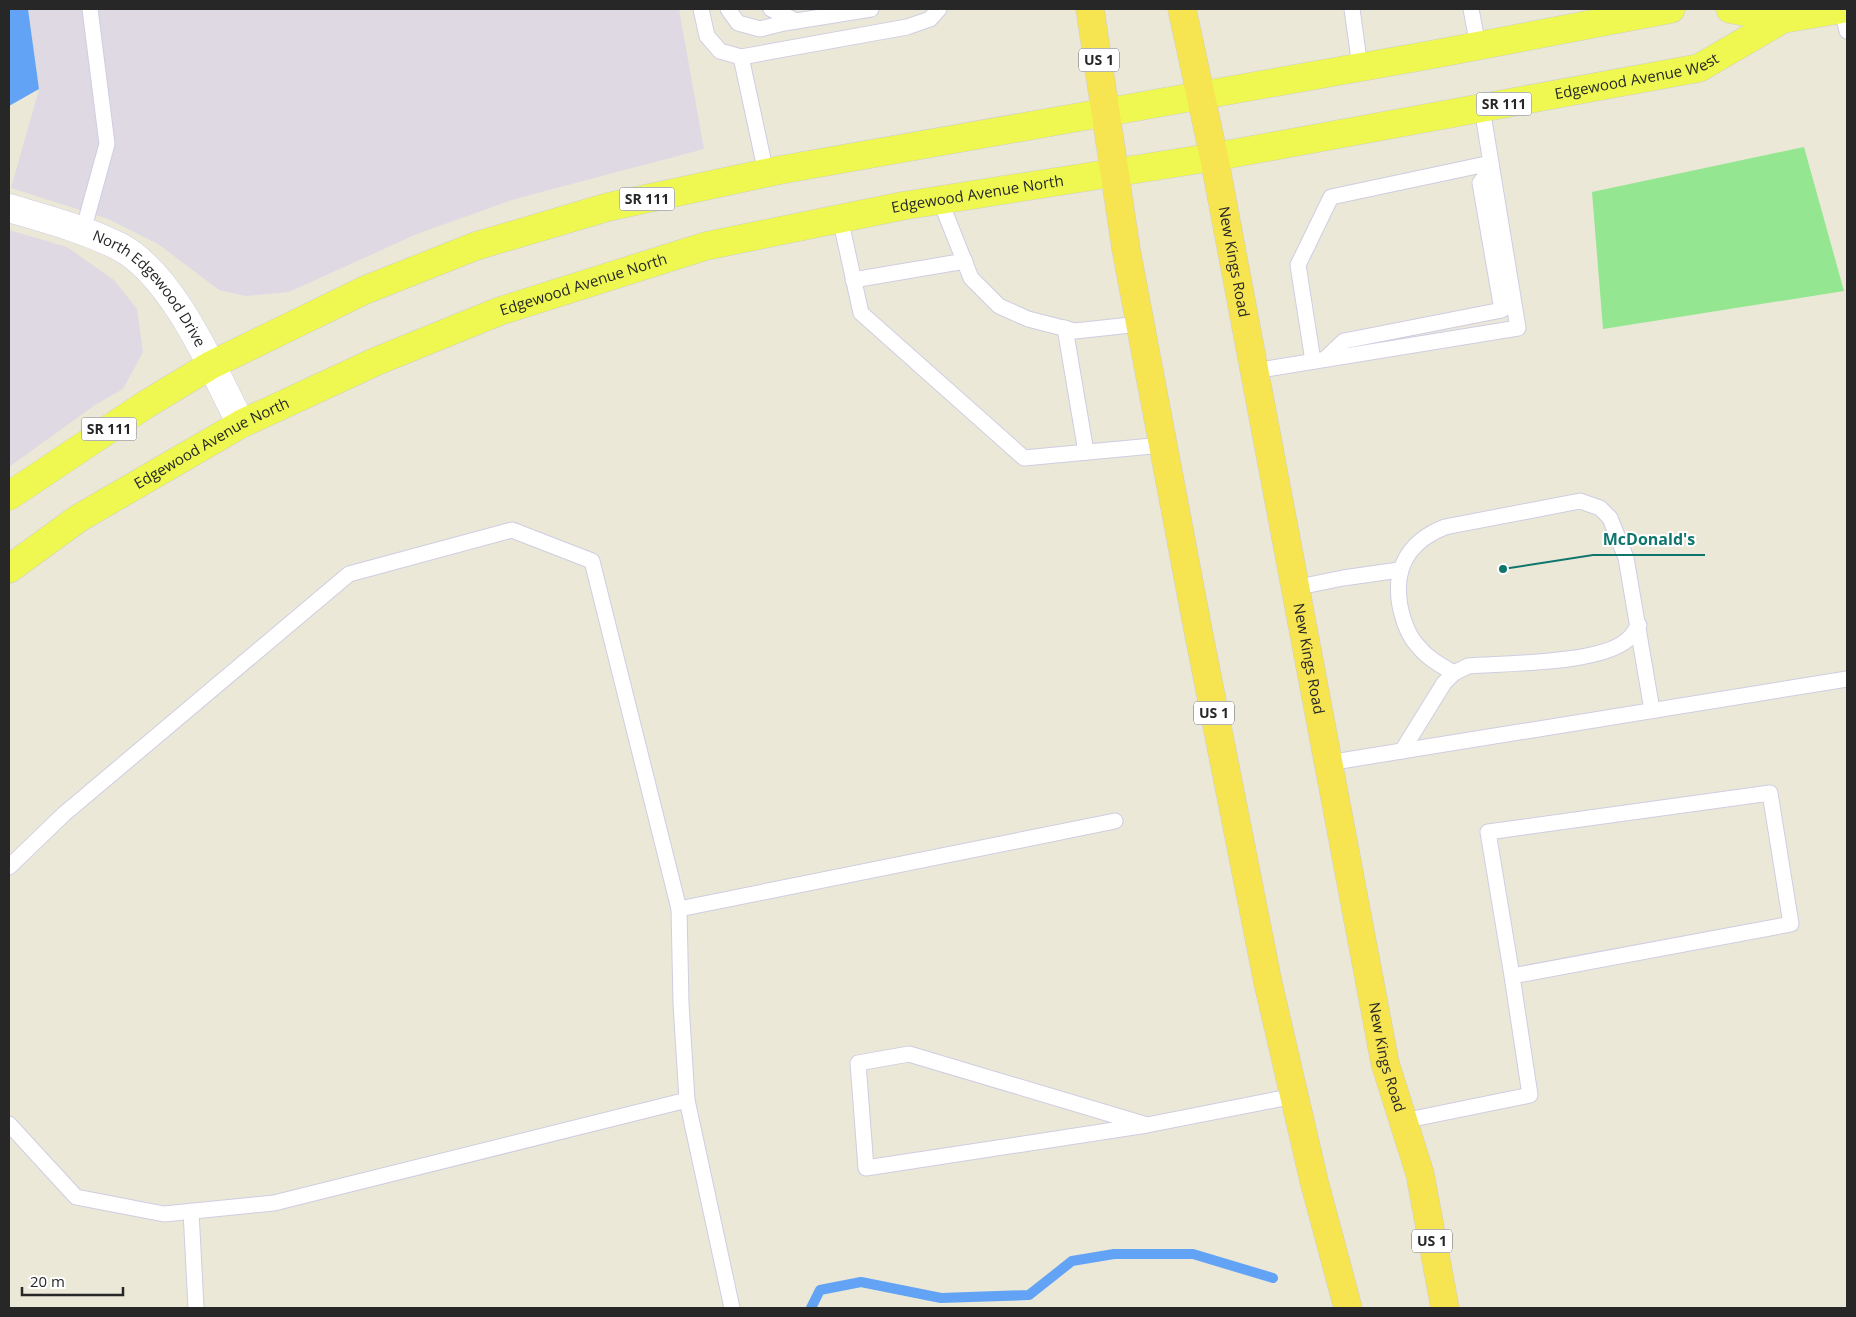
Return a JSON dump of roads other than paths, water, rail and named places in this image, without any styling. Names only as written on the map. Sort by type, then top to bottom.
[{"type":"highway","name":"US 1","points":[[1090,9],[1126,249],[1268,983],[1314,1181],[1348,1308]]},
{"type":"highway","name":"New Kings Road","points":[[1182,9],[1214,156],[1385,1063],[1420,1174],[1445,1308]]},
{"type":"main road","name":"SR 111","points":[[9,496],[145,405],[211,365],[366,290],[476,246],[608,207],[766,173],[1478,46],[1670,9]]},
{"type":"main road","name":"Edgewood Avenue West","points":[[1730,9],[1783,19],[1842,9]]},
{"type":"main road","name":"Edgewood Avenue West","points":[[1214,156],[1699,68],[1783,19]]},
{"type":"main road","name":"Edgewood Avenue North","points":[[9,569],[79,518],[241,424],[377,361],[500,311],[706,246],[840,218],[940,200],[1214,156]]},
{"type":"street","name":"North Edgewood Drive","points":[[9,208],[83,231],[121,248],[151,270],[182,314],[241,424]]},
{"type":"lane","points":[[83,231],[107,144],[90,9]]},
{"type":"lane","points":[[701,9],[707,36],[720,51],[742,57],[907,27],[930,19],[939,9]]},
{"type":"lane","points":[[728,9],[738,23],[760,29],[871,9]]},
{"type":"lane","points":[[771,9],[796,21]]},
{"type":"lane","points":[[1352,9],[1360,67]]},
{"type":"lane","points":[[1471,9],[1478,46]]},
{"type":"lane","points":[[1842,9],[1847,31]]},
{"type":"lane","points":[[742,57],[766,173]]},
{"type":"lane","points":[[1254,371],[1518,328],[1482,108]]},
{"type":"lane","points":[[1319,360],[1344,341],[1502,310],[1480,182],[1491,166]]},
{"type":"lane","points":[[1319,360],[1298,265],[1331,197],[1491,166]]},
{"type":"lane","points":[[940,200],[971,278],[999,306],[1028,319],[1076,331],[1140,324]]},
{"type":"lane","points":[[840,218],[861,313],[1024,458],[1163,445]]},
{"type":"lane","points":[[853,280],[964,261]]},
{"type":"lane","points":[[1065,328],[1086,452]]},
{"type":"lane","points":[[1454,673],[1433,662],[1416,645],[1404,624],[1398,595],[1399,570],[1410,550],[1430,533],[1445,527],[1580,501],[1600,508],[1610,518],[1626,558],[1639,625],[1652,710]]},
{"type":"lane","points":[[9,867],[64,814],[349,574],[512,530],[592,561],[679,909],[681,1003],[687,1100],[726,1307]]},
{"type":"lane","points":[[1294,588],[1343,578],[1399,570]]},
{"type":"lane","points":[[1402,751],[1444,683],[1454,673],[1468,666],[1574,658],[1606,652],[1627,640],[1639,625]]},
{"type":"lane","points":[[1328,763],[1847,679]]},
{"type":"lane","points":[[1403,1120],[1530,1095],[1488,832],[1770,793],[1790,924],[1512,976]]},
{"type":"lane","points":[[679,909],[1115,821]]},
{"type":"lane","points":[[1147,1125],[909,1054],[858,1063],[866,1168],[1147,1125],[1294,1096]]},
{"type":"lane","points":[[9,1124],[76,1197],[164,1214],[274,1203],[687,1100]]},
{"type":"lane","points":[[191,1211],[196,1308]]},
{"type":"water","points":[[9,9],[28,9],[39,89],[9,106]]},
{"type":"waterway","points":[[811,1308],[820,1290],[861,1282],[941,1298],[1029,1295],[1072,1261],[1114,1254],[1193,1254],[1273,1278]]},
{"type":"place","name":"McDonald's","points":[[1503,569]]}]
